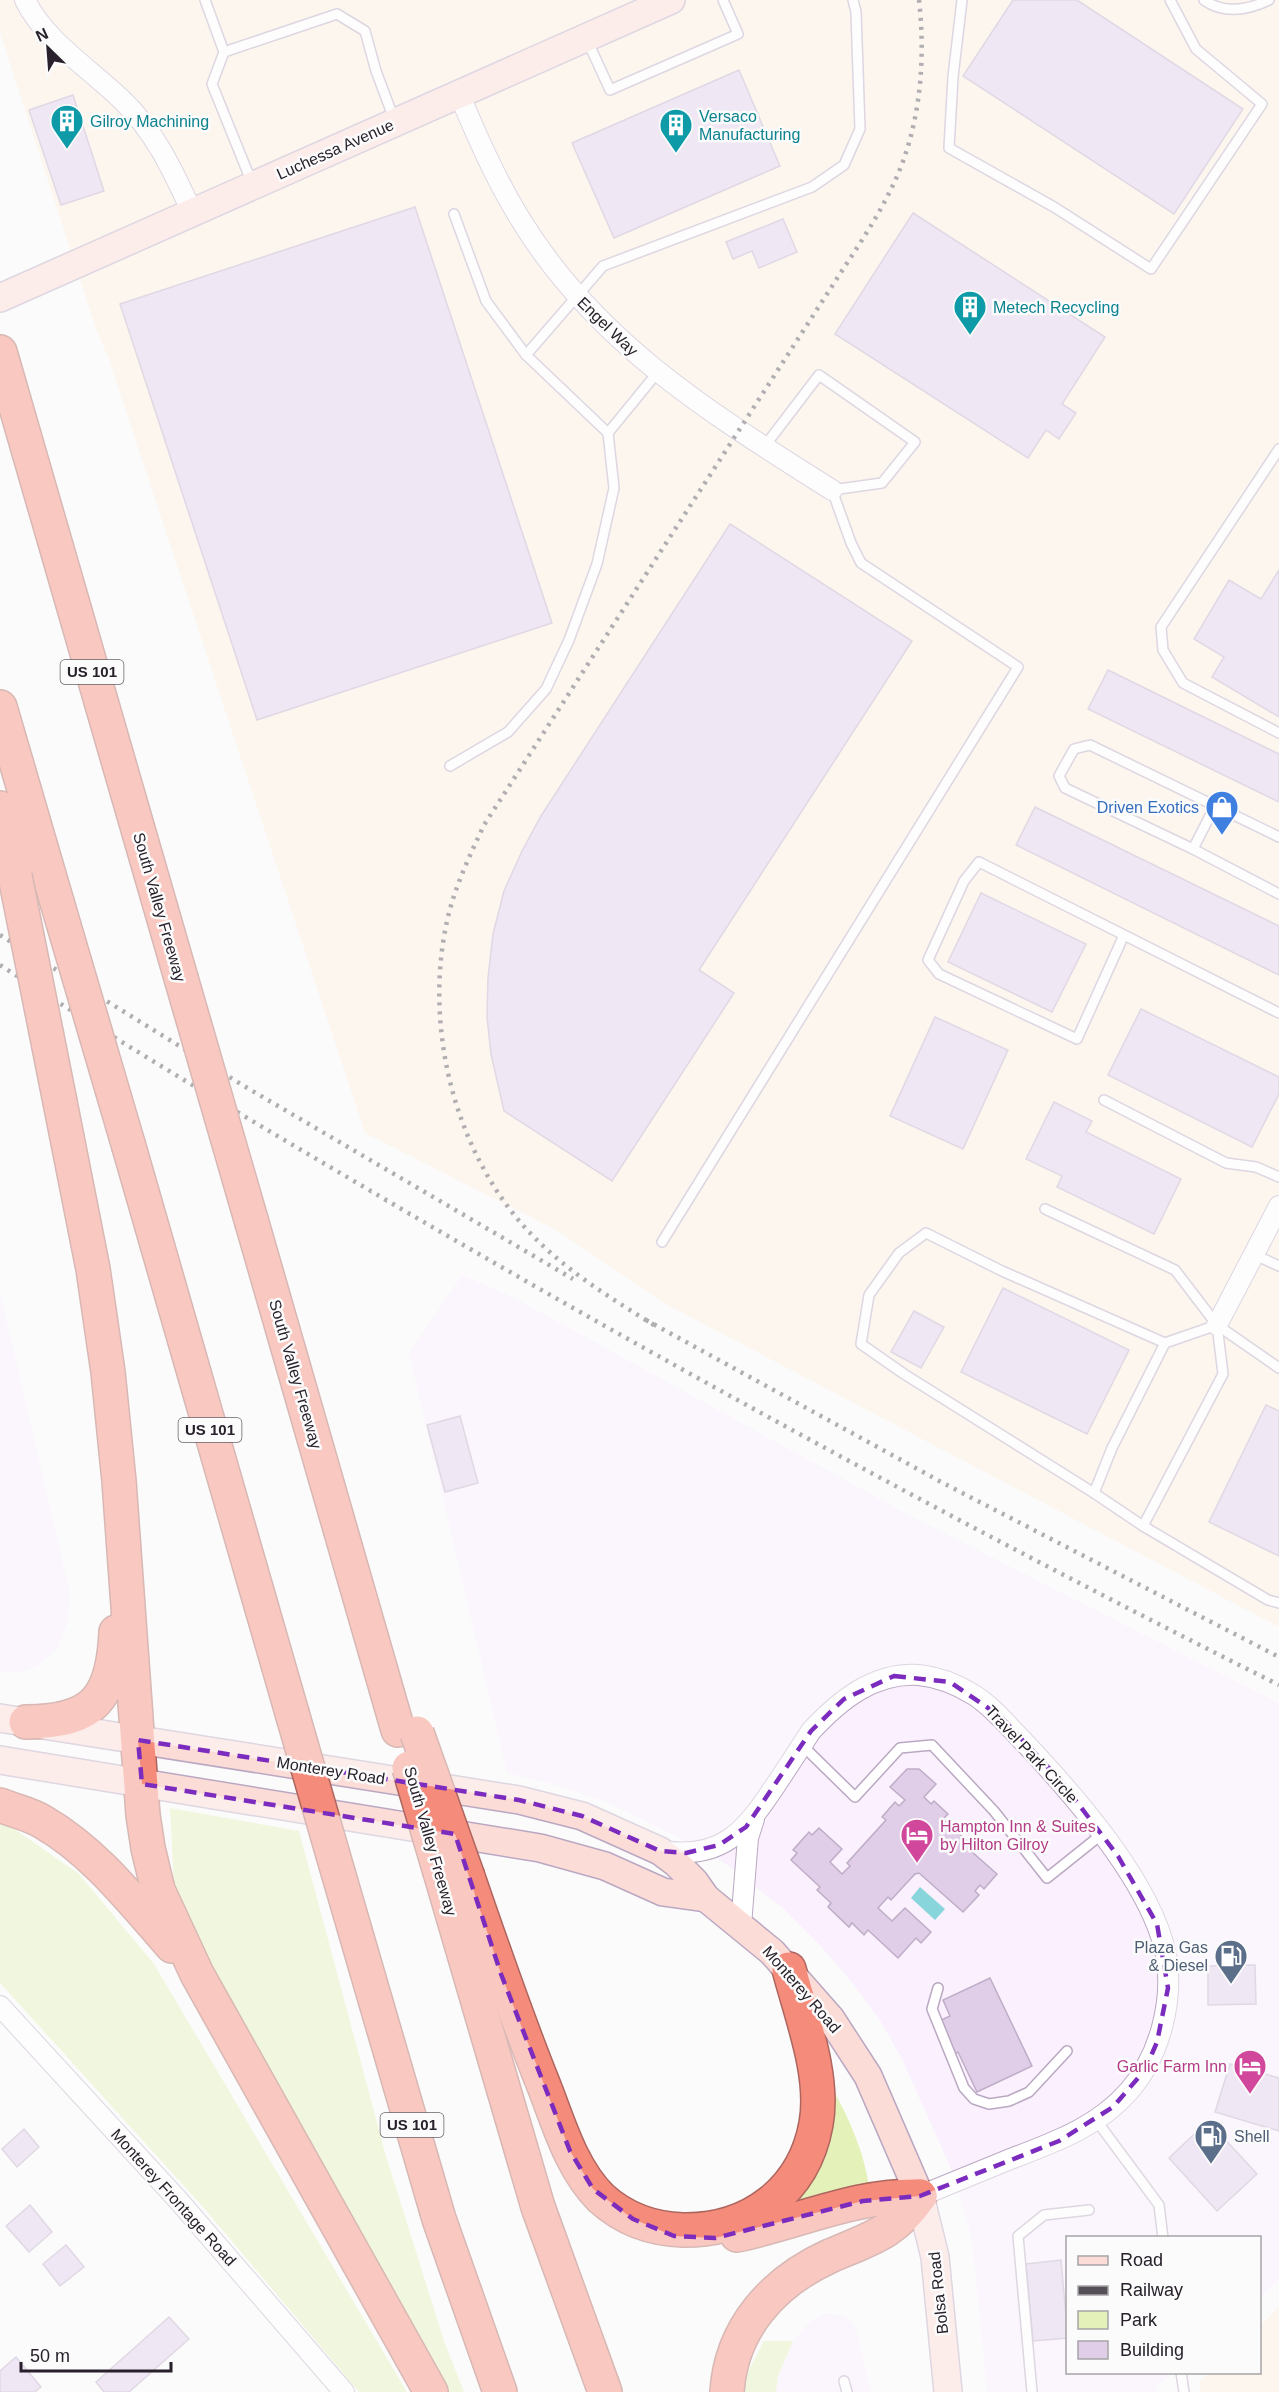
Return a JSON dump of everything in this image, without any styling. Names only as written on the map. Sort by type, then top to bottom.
[{"type":"highway","name":"South Valley Freeway","points":[[2,358],[354,1578],[408,1731],[454,1875],[538,2207],[605,2392]]},
{"type":"highway","name":"US 101","points":[[0,706],[434,2201],[467,2303],[500,2392]]},
{"type":"highway","points":[[0,808],[93,1269],[108,1372],[118,1472],[141,1784],[152,1869],[166,1911],[197,1974],[431,2392]]},
{"type":"highway","points":[[13,1720],[61,1720],[89,1709],[102,1693],[113,1666],[116,1626],[110,1505],[108,1372]]},
{"type":"highway","points":[[0,1805],[42,1821],[73,1843],[113,1881],[197,1974]]},
{"type":"highway","points":[[454,1875],[511,2001],[577,2165],[602,2199],[623,2214],[674,2236],[715,2238],[756,2231],[863,2201],[902,2195],[920,2196]]},
{"type":"highway","points":[[642,2223],[663,2229],[688,2230],[713,2229],[740,2222],[773,2200],[799,2169],[816,2124],[818,2098],[814,2067],[789,1969]]},
{"type":"highway","points":[[727,2392],[731,2361],[738,2342],[753,2314],[774,2291],[814,2264],[867,2242],[890,2229],[901,2220],[920,2196]]},
{"type":"main road","name":"Luchessa Avenue","points":[[0,298],[671,0]]},
{"type":"main road","name":"Monterey Road","points":[[13,1720],[519,1800],[582,1816],[660,1851],[694,1881],[706,1898],[741,1925],[789,1969],[831,2019],[868,2076],[920,2196]]},
{"type":"main road","name":"Monterey Road","points":[[0,1760],[540,1848],[605,1866],[663,1892],[706,1898]]},
{"type":"main road","name":"Bolsa Road","points":[[920,2196],[935,2258],[948,2392]]},
{"type":"street","points":[[25,0],[46,31],[122,99],[155,138],[192,212]]},
{"type":"street","name":"Engel Way","points":[[459,94],[490,165],[520,219],[577,297],[603,325],[657,373],[764,447],[832,490]]},
{"type":"street","points":[[1218,1325],[1279,1206]]},
{"type":"street","name":"Travel Park Circle","points":[[660,1851],[686,1853],[706,1850],[734,1836],[753,1819],[810,1731],[844,1699],[867,1685],[894,1676],[920,1675],[950,1682],[976,1696],[1000,1716],[1060,1780],[1102,1834],[1141,1893],[1157,1924],[1166,1956],[1168,1988],[1164,2016],[1157,2042],[1145,2070],[1130,2091],[1096,2120],[1059,2141],[920,2196]]},
{"type":"street","name":"Travel Park Circle","points":[[741,1925],[747,1838],[753,1819]]},
{"type":"street","name":"Monterey Frontage Road","points":[[0,2006],[178,2200],[344,2392]]},
{"type":"lane","points":[[205,0],[224,52],[212,84],[253,185]]},
{"type":"lane","points":[[586,38],[610,90],[738,34],[723,0]]},
{"type":"lane","points":[[526,355],[603,266],[812,187],[844,165],[860,129],[856,12],[853,0]]},
{"type":"lane","points":[[962,0],[953,77],[949,148],[1054,207],[1151,269],[1262,104],[1196,49],[1170,0]]},
{"type":"lane","points":[[1204,0],[1223,10],[1251,9],[1269,0]]},
{"type":"lane","points":[[224,52],[337,14],[365,31],[376,71],[395,122]]},
{"type":"lane","points":[[450,766],[508,732],[546,689],[597,564],[614,488],[608,433],[526,355],[486,301],[454,214]]},
{"type":"lane","points":[[608,433],[657,373]]},
{"type":"lane","points":[[662,1242],[1018,667],[861,563],[851,543],[832,490],[882,483],[915,442],[819,375],[764,447]]},
{"type":"lane","points":[[1279,449],[1276,461],[1161,627],[1163,650],[1183,683],[1279,733]]},
{"type":"lane","points":[[1279,837],[1090,745],[1074,749],[1059,776],[1065,788],[1193,849],[1279,894]]},
{"type":"lane","points":[[1193,849],[1215,806]]},
{"type":"lane","points":[[1125,935],[1077,1039],[939,974],[928,960],[964,881],[979,862],[1125,935],[1279,1013]]},
{"type":"lane","points":[[1104,1100],[1226,1163],[1257,1167],[1279,1177]]},
{"type":"lane","points":[[1045,1209],[1175,1270],[1218,1325],[1279,1368]]},
{"type":"lane","points":[[1218,1325],[1165,1343],[1002,1270],[926,1233],[899,1253],[869,1295],[861,1344],[904,1374],[1143,1526],[1268,1600],[1279,1603]]},
{"type":"lane","points":[[1253,1254],[1279,1266]]},
{"type":"lane","points":[[1143,1526],[1223,1374],[1218,1325]]},
{"type":"lane","points":[[1094,1493],[1112,1448],[1165,1343]]},
{"type":"lane","points":[[801,1745],[855,1797],[900,1748],[932,1745],[994,1811],[1047,1878],[1102,1834]]},
{"type":"lane","points":[[938,1988],[932,2009],[964,2088],[974,2099],[989,2104],[1009,2101],[1029,2092],[1067,2051]]},
{"type":"lane","points":[[1096,2120],[1159,2205],[1163,2236]]},
{"type":"lane","points":[[1032,2392],[1018,2236],[1044,2215],[1089,2210]]},
{"type":"lane","points":[[1181,2374],[1184,2392]]},
{"type":"lane","points":[[844,2381],[847,2392]]},
{"type":"highlighted area","points":[[894,1676],[950,1682],[1000,1716],[1060,1780],[1118,1856],[1157,1924],[1168,1988],[1157,2042],[1145,2070],[1113,2107],[1059,2141],[920,2196],[863,2201],[715,2238],[674,2236],[633,2219],[593,2189],[570,2151],[501,1974],[455,1834],[142,1784],[138,1740],[519,1800],[582,1816],[660,1851],[686,1853],[719,1845],[746,1827],[811,1731],[844,1699]]},
{"type":"shaded area","points":[[0,0],[1279,0],[1279,1627],[662,1302],[558,1231],[365,1133],[108,357],[96,329],[0,33]]},
{"type":"shaded area","points":[[462,1275],[515,1298],[907,1514],[1279,1703],[1279,2280],[1261,2296],[1261,2236],[1066,2236],[1066,2374],[1172,2374],[1156,2387],[1157,2392],[987,2392],[972,2240],[953,2173],[901,2057],[879,2019],[850,1980],[785,1910],[713,1856],[606,1802],[552,1784],[507,1773],[409,1353]]},
{"type":"shaded area","points":[[0,1292],[70,1593],[67,1625],[57,1649],[39,1665],[23,1672],[0,1672]]},
{"type":"shaded area","points":[[1279,2307],[1279,2392],[1200,2392],[1199,2382],[1208,2374],[1261,2374],[1261,2324]]},
{"type":"shaded area","points":[[825,2313],[844,2316],[856,2328],[871,2392],[776,2392],[778,2376],[793,2341],[809,2322]]},
{"type":"green space","points":[[170,1808],[299,1831],[386,2156],[445,2344],[464,2392],[449,2392],[387,2297],[216,1987],[174,1885]]},
{"type":"green space","points":[[0,1819],[79,1874],[154,1964],[407,2392],[359,2392],[203,2207],[0,1983]]},
{"type":"green space","points":[[831,2086],[854,2134],[869,2186],[777,2212]]},
{"type":"green space","points":[[764,2341],[793,2341],[778,2376],[776,2392],[743,2392],[746,2375]]},
{"type":"water","points":[[920,1887],[945,1909],[935,1920],[911,1898]]},
{"type":"building","points":[[1013,0],[1077,0],[1243,109],[1174,214],[963,76]]},
{"type":"building","name":"Versaco Manufacturing","points":[[739,70],[780,166],[614,238],[572,143]]},
{"type":"building","name":"Gilroy Machining","points":[[73,95],[104,191],[61,205],[29,110]]},
{"type":"building","points":[[415,207],[552,623],[257,720],[120,304]]},
{"type":"building","name":"Metech Recycling","points":[[913,213],[1105,337],[1062,404],[1076,413],[1059,439],[1046,430],[1028,458],[835,334]]},
{"type":"building","points":[[783,219],[797,252],[759,268],[752,251],[733,259],[726,242]]},
{"type":"building","points":[[730,524],[912,641],[699,970],[734,993],[612,1181],[504,1111],[491,1054],[487,1017],[488,978],[493,934],[504,891],[541,816]]},
{"type":"building","points":[[1279,570],[1279,717],[1212,677],[1224,657],[1194,639],[1229,580],[1261,599]]},
{"type":"building","points":[[1108,670],[1279,754],[1279,802],[1088,709]]},
{"type":"building","points":[[1035,807],[1279,926],[1279,975],[1016,845]]},
{"type":"building","points":[[981,893],[1086,944],[1052,1012],[948,962]]},
{"type":"building","points":[[1141,1009],[1279,1077],[1279,1094],[1252,1147],[1108,1075]]},
{"type":"building","points":[[935,1017],[1008,1050],[963,1149],[890,1116]]},
{"type":"building","points":[[1054,1102],[1092,1121],[1086,1132],[1181,1179],[1154,1234],[1057,1187],[1062,1176],[1026,1159]]},
{"type":"building","points":[[1003,1288],[1129,1350],[1087,1434],[961,1372]]},
{"type":"building","points":[[914,1311],[944,1327],[921,1368],[891,1352]]},
{"type":"building","points":[[1266,1405],[1279,1411],[1279,1556],[1209,1522]]},
{"type":"building","points":[[460,1416],[478,1483],[445,1492],[427,1425]]},
{"type":"building","name":"Hampton Inn & Suites by Hilton Gilroy","points":[[907,1769],[919,1769],[936,1784],[924,1797],[931,1804],[934,1801],[948,1814],[943,1819],[975,1848],[971,1851],[997,1874],[984,1889],[980,1885],[975,1891],[979,1895],[963,1912],[919,1873],[915,1874],[891,1900],[888,1897],[878,1908],[892,1921],[905,1908],[931,1932],[921,1943],[916,1938],[898,1958],[868,1930],[864,1935],[852,1923],[849,1927],[828,1907],[831,1903],[817,1890],[820,1887],[791,1860],[797,1853],[793,1850],[809,1832],[812,1835],[819,1828],[842,1849],[830,1862],[842,1874],[850,1866],[847,1863],[886,1820],[882,1817],[895,1802],[899,1806],[905,1800],[890,1787]]},
{"type":"building","points":[[1255,1965],[1256,2004],[1208,2005],[1208,1966]]},
{"type":"building","points":[[990,1978],[1032,2066],[977,2092],[958,2052],[955,2054],[939,2021],[950,2016],[943,2000]]},
{"type":"building","name":"Garlic Farm Inn","points":[[1230,2064],[1279,2078],[1279,2131],[1215,2112]]},
{"type":"building","points":[[1208,2121],[1257,2174],[1217,2211],[1169,2158]]},
{"type":"building","points":[[24,2129],[39,2147],[17,2167],[2,2149]]},
{"type":"building","points":[[30,2205],[52,2232],[29,2252],[6,2226]]},
{"type":"building","points":[[66,2245],[84,2267],[60,2286],[43,2264]]},
{"type":"building","points":[[1061,2260],[1066,2338],[1033,2341],[1026,2264]]},
{"type":"building","points":[[169,2317],[189,2339],[129,2392],[104,2392],[96,2382]]},
{"type":"building","points":[[16,2357],[41,2387],[35,2392],[0,2392],[0,2371]]},
{"type":"railway","points":[[654,1325],[583,1279],[550,1253],[521,1223],[496,1190],[476,1154],[460,1115],[448,1075],[441,1033],[439,991],[442,949],[450,909],[461,877],[484,825],[859,245],[887,198],[902,164],[919,95],[922,47],[919,0]]},
{"type":"railway","points":[[0,935],[244,1086],[573,1279]]},
{"type":"railway","points":[[0,965],[255,1123],[624,1337],[949,1515],[1279,1685]]},
{"type":"railway","points":[[646,1320],[943,1483],[1279,1657]]},
{"type":"place","name":"Gilroy Machining","points":[[67,150]]},
{"type":"place","name":"Versaco Manufacturing","points":[[676,154]]},
{"type":"place","name":"Metech Recycling","points":[[970,336]]},
{"type":"place","name":"Driven Exotics","points":[[1222,836]]},
{"type":"place","name":"Hampton Inn & Suites by Hilton Gilroy","points":[[917,1864]]},
{"type":"place","name":"Plaza Gas & Diesel","points":[[1231,1985]]},
{"type":"place","name":"Garlic Farm Inn","points":[[1250,2095]]},
{"type":"place","name":"Shell","points":[[1211,2165]]}]
